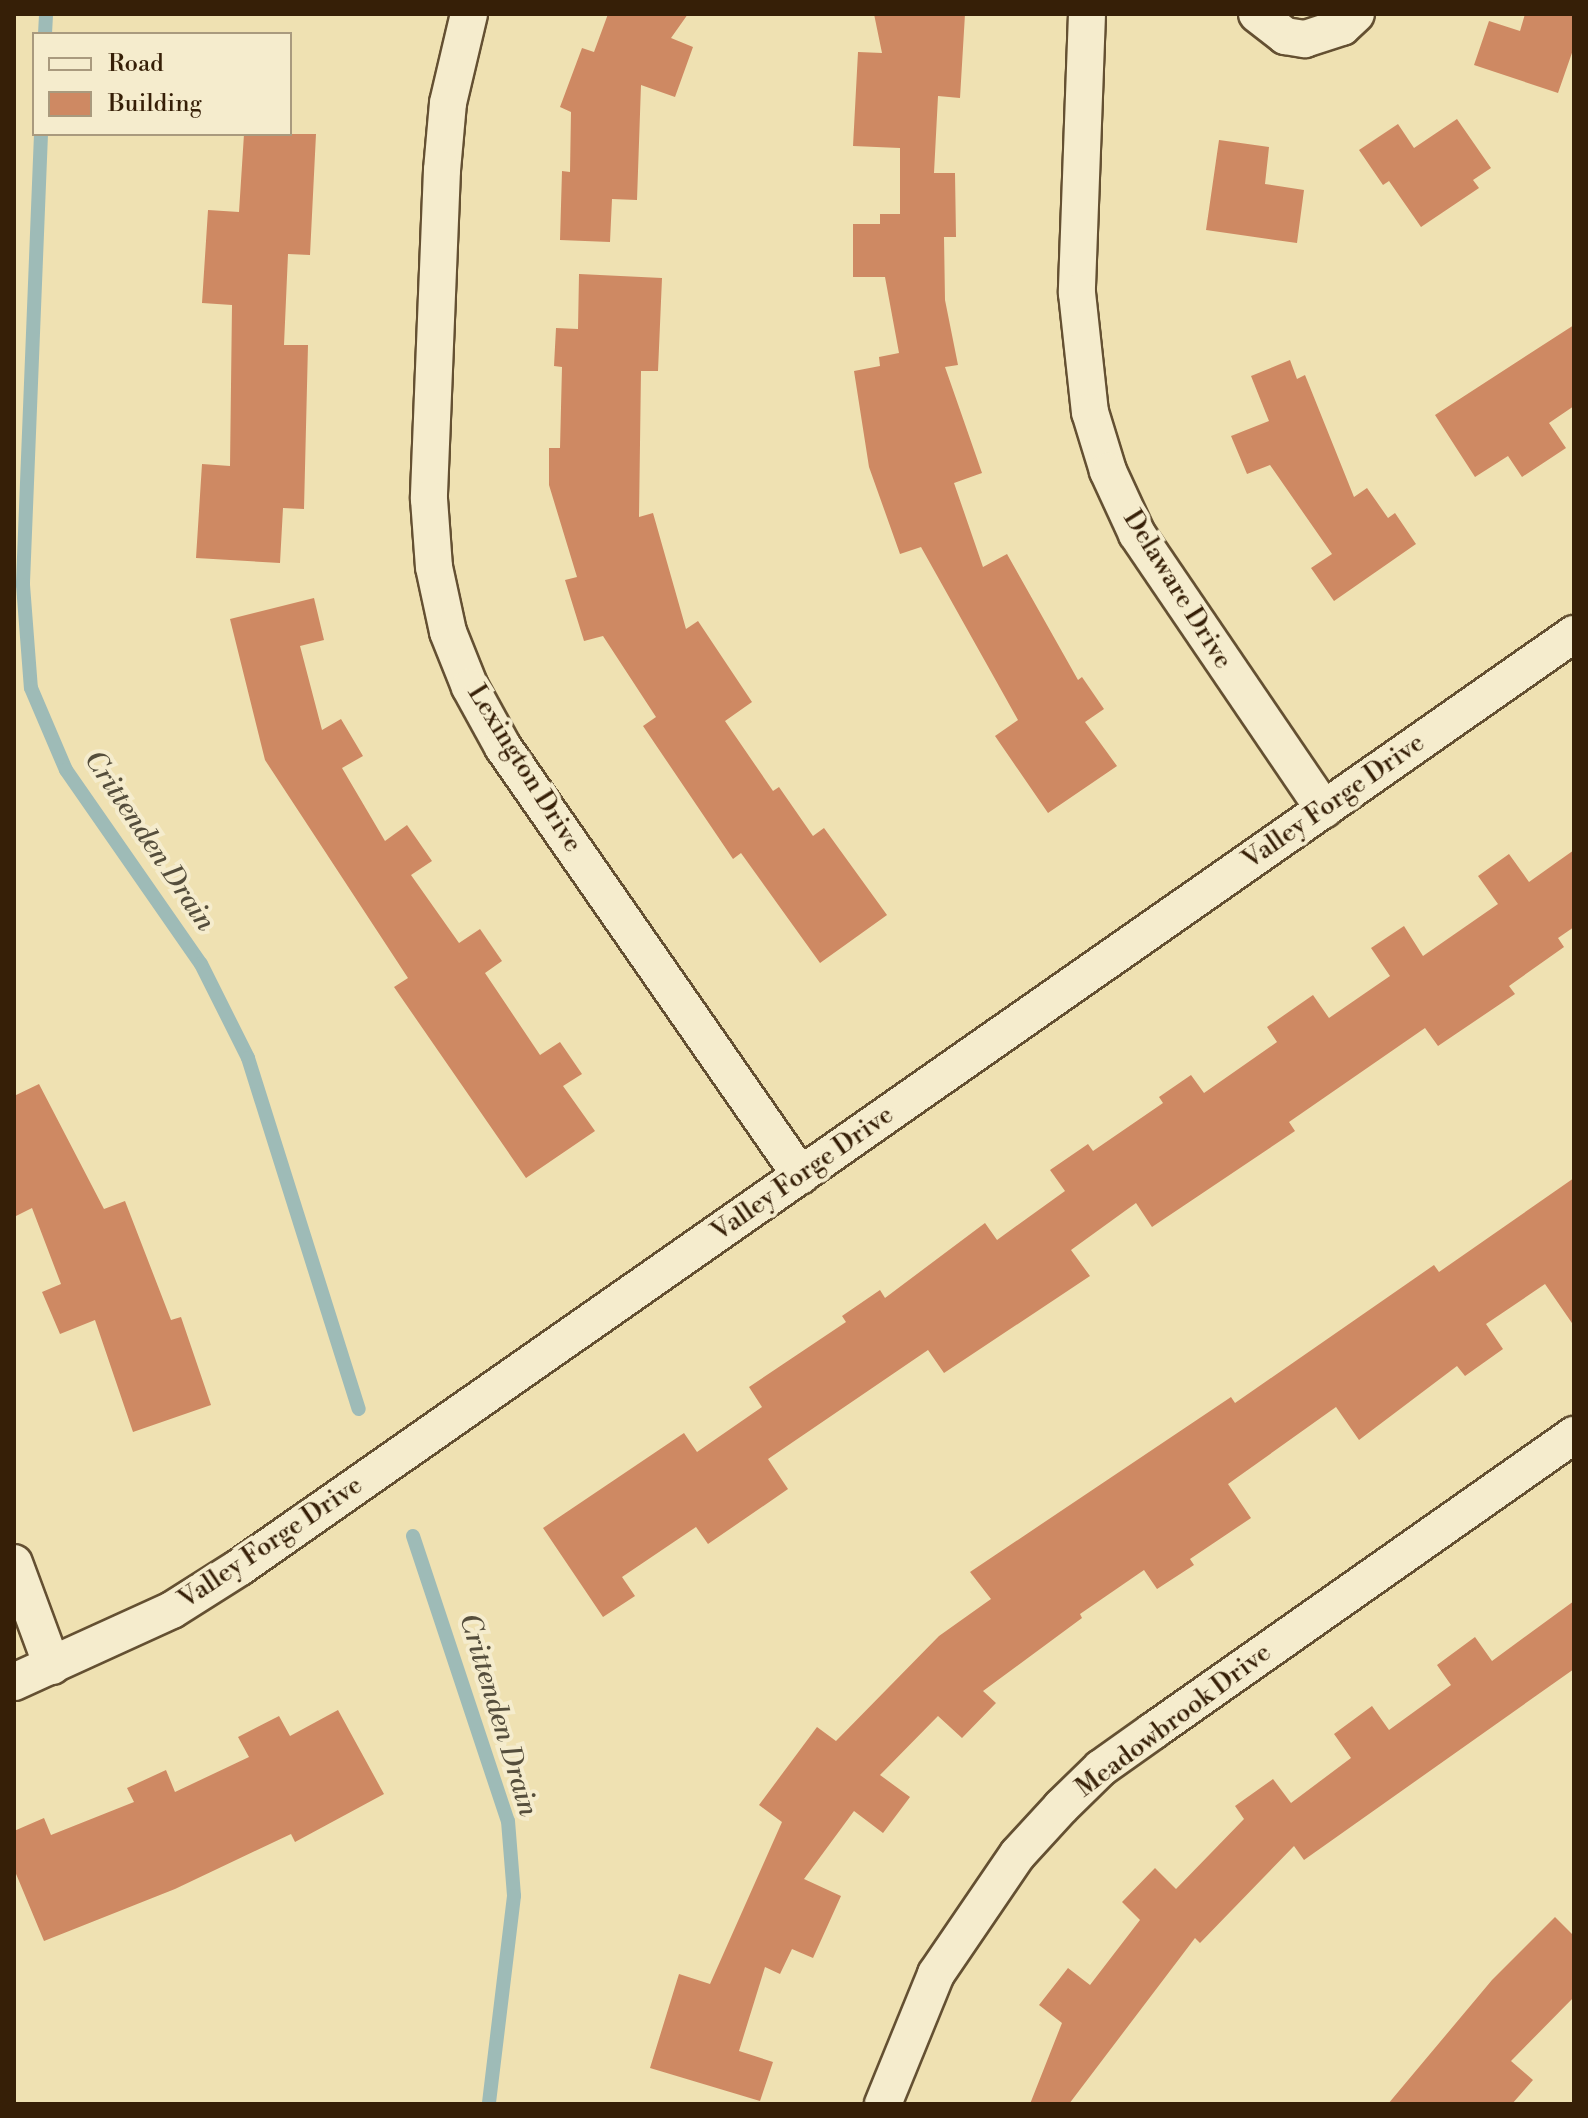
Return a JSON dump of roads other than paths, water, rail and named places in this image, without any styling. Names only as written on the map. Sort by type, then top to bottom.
[{"type":"street","name":"Lexington Drive","points":[[469,14],[448,103],[442,170],[429,499],[434,567],[448,632],[470,687],[503,747],[801,1176]]},
{"type":"street","name":"Delaware Drive","points":[[1087,14],[1077,293],[1090,412],[1108,471],[1137,534],[1324,809]]},
{"type":"street","points":[[1257,14],[1285,36],[1305,39],[1342,27],[1356,14]]},
{"type":"street","name":"Valley Forge Drive","points":[[14,1682],[172,1610],[240,1567],[1574,634]]},
{"type":"street","name":"Meadowbrook Drive","points":[[883,2104],[936,1974],[1018,1854],[1071,1797],[1153,1731],[1574,1435]]},
{"type":"street","points":[[14,1563],[52,1666]]},
{"type":"waterway","name":"Crittenden Drain","points":[[45,32],[46,14]]},
{"type":"waterway","name":"Crittenden Drain","points":[[41,136],[23,585],[31,688],[66,770],[201,964],[248,1058],[359,1409]]},
{"type":"waterway","name":"Crittenden Drain","points":[[413,1536],[508,1821],[514,1896],[489,2104]]}]
